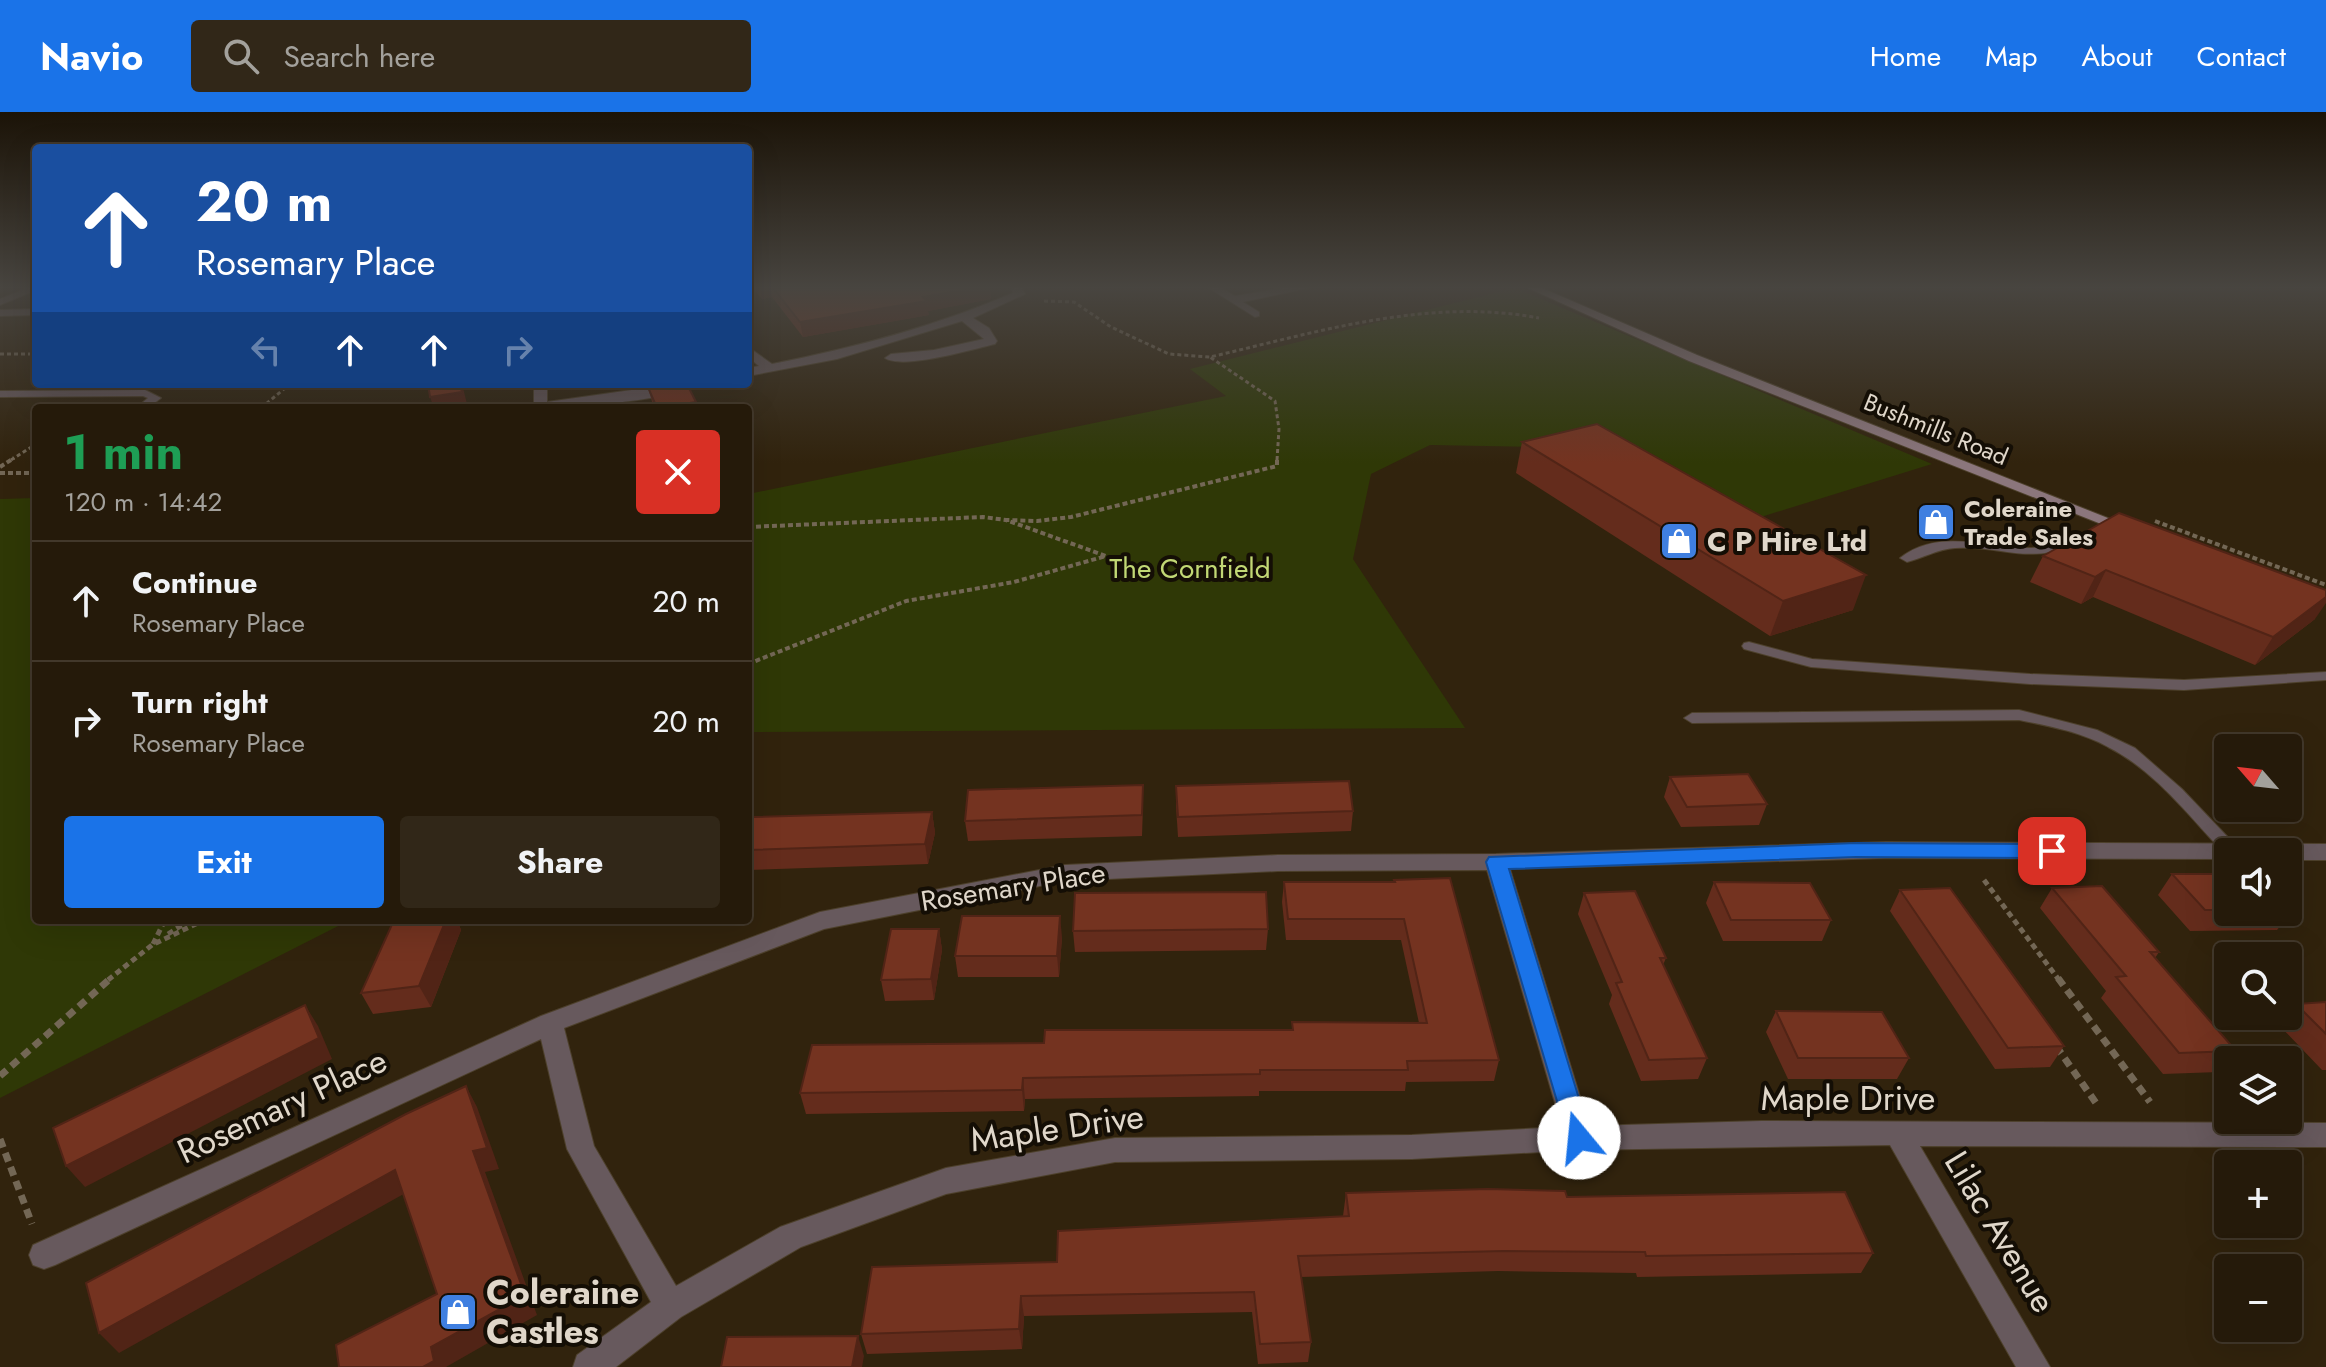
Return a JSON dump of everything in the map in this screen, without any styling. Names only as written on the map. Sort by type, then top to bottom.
[{"type":"main road","name":"Bushmills Road","points":[[1667,347],[2144,535]]},
{"type":"street","points":[[752,371],[833,356],[865,347]]},
{"type":"street","points":[[891,358],[934,354],[967,347]]},
{"type":"street","points":[[752,354],[769,368]]},
{"type":"street","points":[[565,404],[674,388]]},
{"type":"street","name":"Rosemary Place","points":[[44,1255],[550,1023],[820,921],[1065,873],[1278,863],[1496,862],[1721,853],[1962,850],[2214,852]]},
{"type":"street","points":[[2302,852],[2326,852]]},
{"type":"street","points":[[1496,862],[1579,1138]]},
{"type":"street","points":[[550,1023],[581,1149],[670,1306]]},
{"type":"street","name":"Maple Drive","points":[[589,1367],[670,1306],[791,1237],[946,1181],[1115,1150],[1412,1147],[1761,1133],[2326,1135]]},
{"type":"street","name":"Lilac Avenue","points":[[1899,1135],[2034,1367]]},
{"type":"lane","points":[[0,394],[145,393],[156,398],[147,404]]},
{"type":"lane","points":[[1907,558],[1941,546],[1961,544],[2019,553],[2050,552],[2115,524]]},
{"type":"lane","points":[[1749,646],[1811,663],[2030,679],[2184,685],[2326,676]]},
{"type":"lane","points":[[1692,718],[2019,715],[2068,726],[2116,744],[2142,762],[2219,838]]},
{"type":"path","points":[[1153,347],[1169,354],[1210,357],[1256,347]]},
{"type":"path","points":[[0,354],[32,354]]},
{"type":"path","points":[[752,527],[983,517],[1037,521],[1071,517],[1277,466],[1279,429],[1275,401],[1210,357]]},
{"type":"path","points":[[266,404],[285,388]]},
{"type":"path","points":[[0,467],[32,447]]},
{"type":"path","points":[[0,473],[32,473]]},
{"type":"path","points":[[752,662],[906,601],[1014,582],[1106,556],[1006,520]]},
{"type":"path","points":[[1962,850],[2173,1134]]},
{"type":"path","points":[[152,945],[163,924]]},
{"type":"path","points":[[0,1076],[77,1006],[152,945],[184,924]]},
{"type":"path","points":[[152,945],[196,924]]},
{"type":"path","points":[[2054,1044],[2118,1134]]},
{"type":"path","points":[[0,1139],[44,1255]]},
{"type":"green space","name":"The Cornfield","points":[[1280,347],[1654,347],[1932,464],[1748,521],[1599,448],[1430,445],[1371,474],[1353,559],[1465,728],[752,732],[752,493],[1226,396],[1190,369]]},
{"type":"green space","points":[[32,498],[32,924],[342,924],[0,1098],[0,499]]},
{"type":"building","points":[[429,388],[461,388],[462,392],[430,397]]},
{"type":"building","points":[[648,388],[689,388],[696,402],[683,404],[655,404]]},
{"type":"building","points":[[1597,424],[1866,575],[1783,601],[1522,442]]},
{"type":"building","points":[[2119,513],[2326,590],[2326,597],[2273,637],[2106,570],[2095,577],[2043,556]]},
{"type":"building","points":[[1748,774],[1767,804],[1687,807],[1670,777]]},
{"type":"building","points":[[1349,781],[1353,811],[1178,817],[1176,786]]},
{"type":"building","points":[[1143,785],[1142,815],[965,821],[968,790]]},
{"type":"building","points":[[932,812],[925,844],[752,850],[753,817]]},
{"type":"building","points":[[2172,874],[2214,874],[2214,910],[2205,910]]},
{"type":"building","points":[[1450,878],[1499,1060],[1407,1061],[1408,1070],[1260,1070],[1260,1074],[1023,1078],[1022,1090],[800,1093],[812,1045],[1044,1043],[1045,1030],[1293,1030],[1292,1022],[1427,1023],[1404,919],[1288,919],[1284,882],[1395,882]]},
{"type":"building","points":[[1714,882],[1810,883],[1831,920],[1731,920]]},
{"type":"building","points":[[2102,886],[2159,952],[2150,952],[2214,1026],[2214,1030],[2218,1030],[2232,1046],[2214,1046],[2214,1052],[2179,1053],[2116,977],[2126,976],[2052,888]]},
{"type":"building","points":[[1950,888],[2064,1046],[2008,1048],[1900,890]]},
{"type":"building","points":[[1635,891],[1666,958],[1660,958],[1707,1058],[1649,1060],[1616,983],[1622,982],[1584,893]]},
{"type":"building","points":[[1266,892],[1268,929],[1073,931],[1075,893]]},
{"type":"building","points":[[962,916],[1060,916],[1057,956],[955,956]]},
{"type":"building","points":[[392,924],[444,924],[419,986],[361,993]]},
{"type":"building","points":[[891,929],[939,929],[931,979],[881,980]]},
{"type":"building","points":[[2326,1002],[2326,1034],[2302,1010],[2302,1004]]},
{"type":"building","points":[[305,1005],[319,1038],[66,1166],[53,1128]]},
{"type":"building","points":[[1776,1011],[1882,1012],[1909,1058],[1798,1058]]},
{"type":"building","points":[[466,1086],[487,1148],[473,1151],[525,1295],[431,1347],[434,1361],[423,1367],[339,1367],[336,1345],[437,1294],[395,1170],[99,1333],[86,1283],[406,1114]]},
{"type":"building","points":[[1488,1189],[1565,1191],[1567,1197],[1845,1192],[1873,1253],[1646,1256],[1645,1252],[1504,1251],[1298,1256],[1311,1342],[1260,1344],[1254,1292],[1021,1296],[1019,1329],[861,1334],[872,1267],[1057,1262],[1058,1231],[1349,1216],[1346,1193]]},
{"type":"building","points":[[858,1336],[852,1367],[721,1367],[727,1337]]},
{"type":"place","name":"Coleraine Trade Sales","points":[[1936,522]]},
{"type":"place","name":"C P Hire Ltd","points":[[1679,541]]},
{"type":"place","name":"Coleraine Castles","points":[[458,1312]]},
{"type":"route","points":[[1579,1138],[1496,862],[1856,850],[2052,851]]}]
